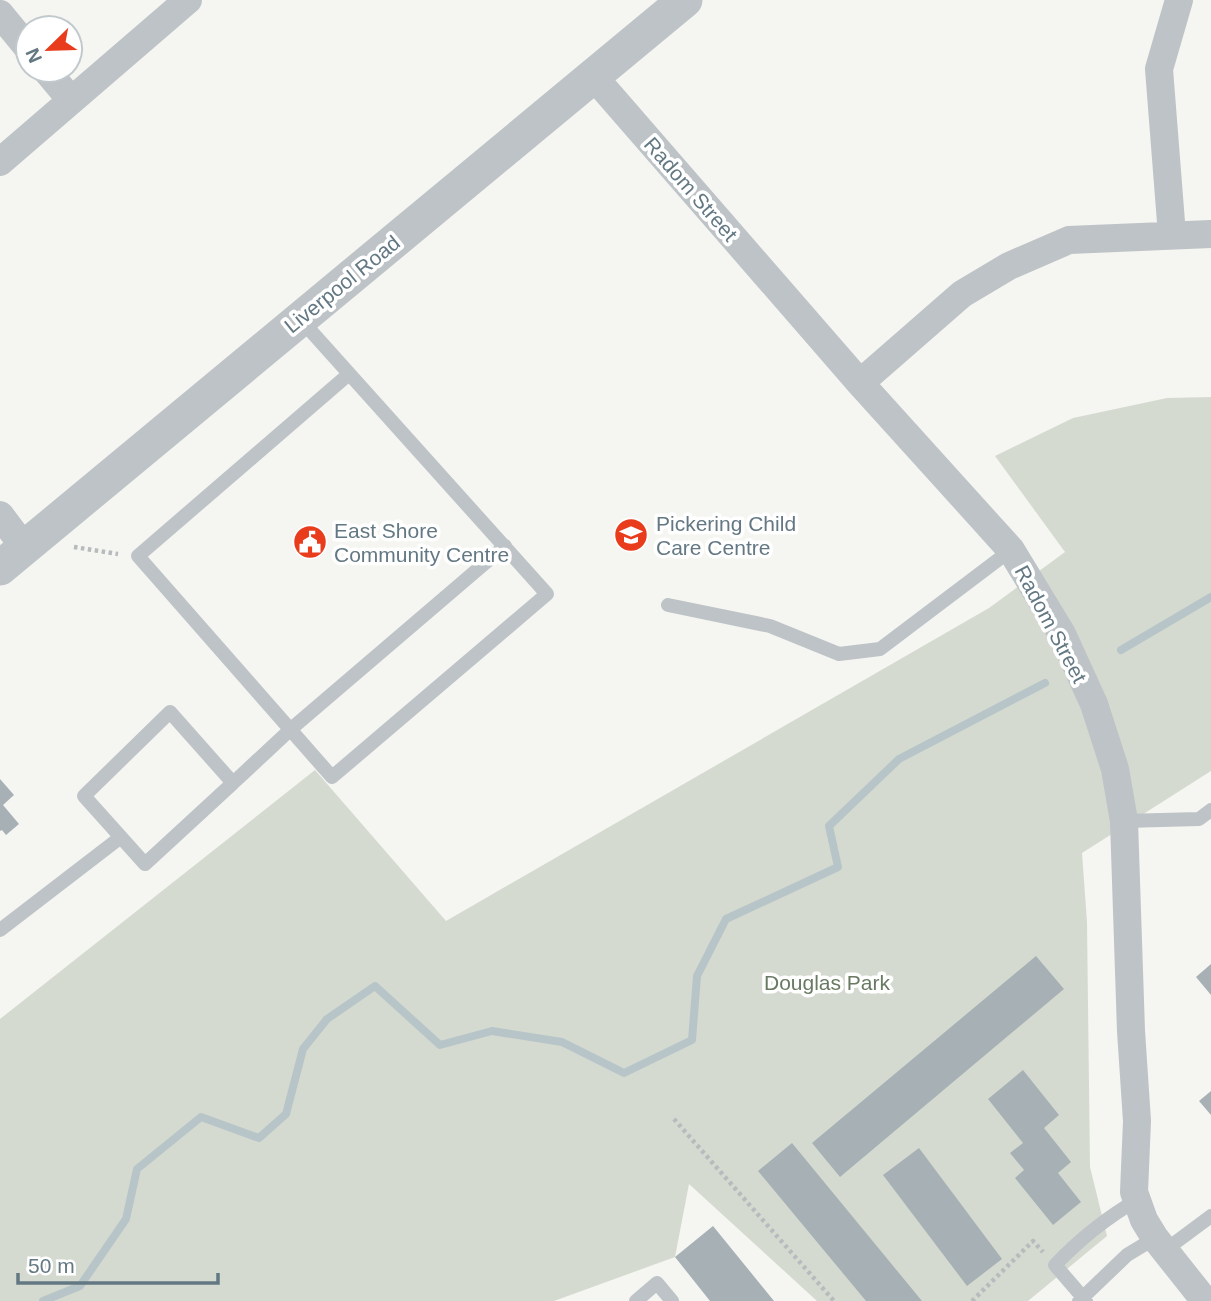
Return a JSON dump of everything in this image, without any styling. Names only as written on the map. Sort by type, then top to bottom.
[{"type":"street","points":[[0,162],[188,0]]},
{"type":"street","name":"Liverpool Road","points":[[12,558],[685,0]]},
{"type":"street","points":[[1172,235],[1159,69],[1179,0]]},
{"type":"street","points":[[0,13],[14,30]]},
{"type":"street","name":"Radom Street","points":[[594,77],[860,383],[1011,550],[1062,634],[1094,704],[1115,769],[1124,821],[1137,1121],[1134,1192],[1144,1220],[1160,1245],[1205,1301]]},
{"type":"street","points":[[58,84],[71,100]]},
{"type":"street","points":[[860,383],[962,293],[1009,266],[1069,240],[1211,234]]},
{"type":"street","points":[[0,515],[12,558]]},
{"type":"lane","points":[[300,319],[547,594],[332,777],[138,556],[349,374]]},
{"type":"lane","points":[[233,783],[170,712],[84,796],[145,864],[233,783],[290,729],[505,546]]},
{"type":"lane","points":[[668,605],[770,626],[839,654],[880,649],[1011,550]]},
{"type":"lane","points":[[1124,821],[1199,819],[1211,810]]},
{"type":"lane","points":[[0,930],[121,837]]},
{"type":"lane","points":[[1137,1200],[1108,1217],[1055,1265],[1083,1300],[1127,1255],[1160,1245],[1211,1216]]},
{"type":"lane","points":[[636,1301],[657,1283],[673,1301]]},
{"type":"path","points":[[74,547],[138,556]]},
{"type":"path","points":[[674,1119],[834,1301]]},
{"type":"path","points":[[972,1301],[1033,1241],[1055,1265]]},
{"type":"green space","name":"Douglas Park","points":[[1211,397],[1211,771],[1082,853],[1087,922],[1090,1167],[1107,1236],[1028,1301],[817,1301],[689,1184],[675,1257],[554,1301],[0,1301],[0,1019],[315,770],[446,921],[989,608],[1065,552],[995,456],[1073,418],[1167,398]]},
{"type":"building","points":[[0,779],[14,795],[3,805],[19,824],[6,835],[0,831]]},
{"type":"building","points":[[1036,956],[1064,989],[840,1177],[812,1143]]},
{"type":"building","points":[[1211,964],[1211,995],[1196,977]]},
{"type":"building","points":[[1023,1070],[1059,1115],[1044,1128],[1071,1162],[1058,1173],[1081,1202],[1053,1225],[1015,1178],[1024,1170],[1010,1153],[1023,1143],[988,1099]]},
{"type":"building","points":[[1211,1091],[1211,1115],[1199,1101]]},
{"type":"building","points":[[792,1143],[922,1301],[866,1301],[758,1171]]},
{"type":"building","points":[[919,1148],[1002,1259],[967,1286],[883,1175]]},
{"type":"building","points":[[713,1226],[774,1301],[710,1301],[675,1257]]},
{"type":"waterway","points":[[1121,650],[1211,597]]},
{"type":"waterway","points":[[43,1301],[80,1286],[126,1219],[137,1169],[201,1117],[259,1138],[286,1114],[303,1049],[327,1019],[375,986],[440,1045],[492,1031],[562,1042],[624,1073],[692,1040],[697,976],[726,919],[838,867],[829,826],[899,759],[1045,683]]},
{"type":"place","name":"Pickering Child Care Centre","points":[[631,535]]},
{"type":"place","name":"East Shore Community Centre","points":[[310,542]]}]
